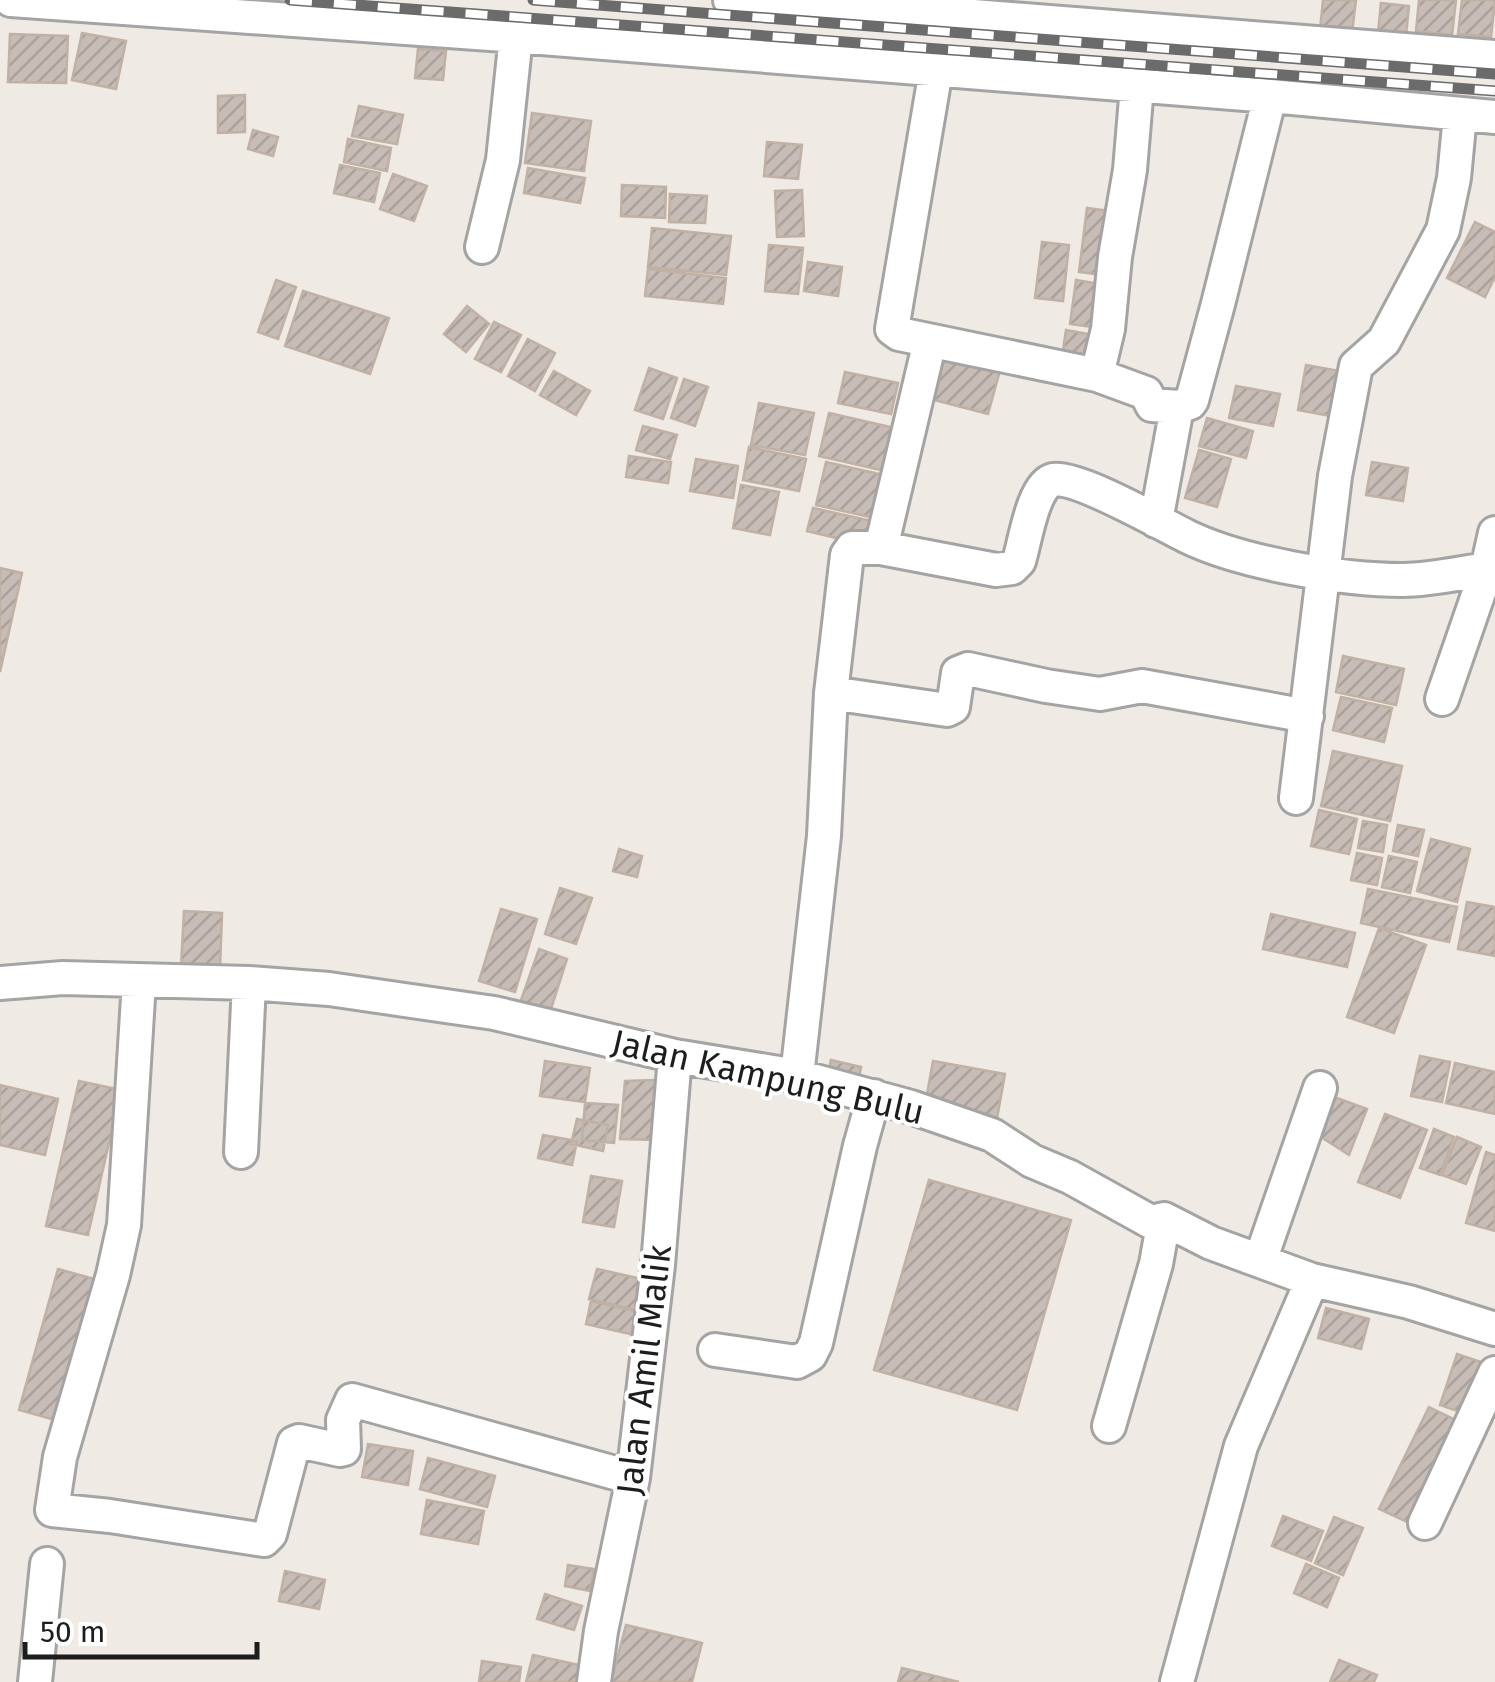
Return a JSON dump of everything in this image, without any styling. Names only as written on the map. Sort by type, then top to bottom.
[{"type":"street","points":[[11,0],[516,36],[1495,117]]},
{"type":"street","points":[[730,0],[808,2],[1495,57]]},
{"type":"street","points":[[482,246],[503,160],[516,36]]},
{"type":"street","points":[[936,70],[892,328],[899,334],[1097,375],[1146,393],[1152,405],[1178,407],[1192,400],[1270,96]]},
{"type":"street","points":[[1097,375],[1108,329],[1130,170],[1137,86]]},
{"type":"street","points":[[1296,798],[1335,476],[1356,366],[1384,341],[1443,230],[1454,178],[1460,115]]},
{"type":"street","points":[[881,548],[930,340]]},
{"type":"street","points":[[1156,521],[1178,407]]},
{"type":"street","points":[[796,1076],[824,836],[831,693],[847,555],[852,548],[881,548],[996,570],[1012,568],[1019,562],[1039,490],[1050,480],[1065,480],[1192,539],[1238,555],[1323,574],[1405,580],[1491,571]]},
{"type":"street","points":[[1442,699],[1491,571],[1495,533]]},
{"type":"street","points":[[831,693],[947,710],[952,707],[958,673],[968,670],[1100,694],[1142,686],[1307,716]]},
{"type":"street","name":"Jalan Kampung Bulu","points":[[0,982],[63,978],[329,989],[494,1012],[675,1056],[796,1076],[874,1096],[992,1135],[1032,1161],[1070,1177],[1151,1222],[1164,1218],[1211,1243],[1312,1280],[1409,1302],[1495,1329]]},
{"type":"street","points":[[139,981],[124,1225],[60,1456],[52,1510],[264,1540],[270,1534],[294,1443],[342,1450],[343,1420],[352,1400],[633,1478]]},
{"type":"street","points":[[240,1152],[249,983]]},
{"type":"street","name":"Jalan Amil Malik","points":[[594,1682],[633,1478],[658,1265],[675,1056]]},
{"type":"street","points":[[1260,1261],[1320,1088]]},
{"type":"street","points":[[715,1350],[797,1362],[810,1355],[874,1096]]},
{"type":"street","points":[[1109,1426],[1156,1264],[1164,1218]]},
{"type":"street","points":[[1177,1682],[1241,1446],[1312,1280]]},
{"type":"street","points":[[1426,1523],[1495,1373]]},
{"type":"street","points":[[36,1682],[47,1564]]},
{"type":"building","points":[[1323,0],[1356,0],[1352,33],[1320,30]]},
{"type":"building","points":[[1419,0],[1456,0],[1452,35],[1416,31]]},
{"type":"building","points":[[1462,0],[1495,0],[1491,37],[1458,34]]},
{"type":"building","points":[[1381,3],[1409,6],[1405,45],[1377,43]]},
{"type":"building","points":[[82,33],[126,41],[116,89],[72,80]]},
{"type":"building","points":[[10,34],[68,36],[66,83],[8,82]]},
{"type":"building","points":[[418,49],[446,51],[443,80],[415,78]]},
{"type":"building","points":[[245,95],[245,132],[218,133],[218,96]]},
{"type":"building","points":[[359,106],[403,115],[397,144],[352,136]]},
{"type":"building","points":[[532,113],[591,121],[584,171],[525,163]]},
{"type":"building","points":[[253,130],[278,137],[273,156],[248,149]]},
{"type":"building","points":[[348,139],[391,148],[387,171],[344,162]]},
{"type":"building","points":[[767,142],[802,145],[798,179],[764,176]]},
{"type":"building","points":[[340,165],[380,173],[374,202],[334,193]]},
{"type":"building","points":[[528,168],[585,178],[580,203],[524,193]]},
{"type":"building","points":[[393,174],[427,186],[414,221],[380,209]]},
{"type":"building","points":[[622,185],[666,187],[665,218],[621,216]]},
{"type":"building","points":[[802,190],[804,236],[777,237],[775,191]]},
{"type":"building","points":[[670,194],[707,196],[705,223],[669,222]]},
{"type":"building","points":[[1087,208],[1118,212],[1110,276],[1079,272]]},
{"type":"building","points":[[1475,222],[1495,232],[1495,277],[1485,297],[1447,278]]},
{"type":"building","points":[[652,228],[731,236],[726,275],[648,267]]},
{"type":"building","points":[[1042,242],[1069,245],[1063,301],[1035,298]]},
{"type":"building","points":[[769,245],[803,248],[798,294],[765,291]]},
{"type":"building","points":[[808,262],[842,267],[838,296],[804,291]]},
{"type":"building","points":[[648,269],[726,278],[723,304],[645,296]]},
{"type":"building","points":[[276,280],[296,287],[278,339],[258,332]]},
{"type":"building","points":[[1076,280],[1106,285],[1100,328],[1070,324]]},
{"type":"building","points":[[303,291],[389,318],[370,374],[285,346]]},
{"type":"building","points":[[467,306],[489,324],[466,352],[444,334]]},
{"type":"building","points":[[494,322],[521,335],[501,372],[475,359]]},
{"type":"building","points":[[1066,330],[1099,336],[1093,370],[1061,364]]},
{"type":"building","points":[[528,339],[555,353],[535,391],[508,376]]},
{"type":"building","points":[[936,350],[1001,367],[988,414],[923,397]]},
{"type":"building","points":[[1306,365],[1345,372],[1336,417],[1298,410]]},
{"type":"building","points":[[649,368],[677,378],[663,419],[635,410]]},
{"type":"building","points":[[554,371],[590,391],[576,415],[540,395]]},
{"type":"building","points":[[845,372],[898,383],[891,414],[838,403]]},
{"type":"building","points":[[684,379],[708,387],[695,426],[671,418]]},
{"type":"building","points":[[1236,386],[1280,394],[1273,426],[1229,418]]},
{"type":"building","points":[[759,403],[814,413],[805,455],[751,445]]},
{"type":"building","points":[[829,413],[903,430],[894,473],[819,456]]},
{"type":"building","points":[[1207,418],[1253,431],[1246,458],[1199,446]]},
{"type":"building","points":[[643,426],[677,435],[670,459],[636,450]]},
{"type":"building","points":[[749,447],[806,459],[799,491],[743,480]]},
{"type":"building","points":[[1199,450],[1231,459],[1217,507],[1185,498]]},
{"type":"building","points":[[629,456],[671,462],[668,483],[626,477]]},
{"type":"building","points":[[696,459],[738,466],[733,498],[690,491]]},
{"type":"building","points":[[826,462],[888,476],[879,519],[816,505]]},
{"type":"building","points":[[1372,462],[1408,468],[1403,501],[1366,495]]},
{"type":"building","points":[[741,485],[779,492],[770,535],[733,528]]},
{"type":"building","points":[[813,508],[876,522],[870,546],[807,531]]},
{"type":"building","points":[[0,568],[22,573],[0,672]]},
{"type":"building","points":[[1343,656],[1404,669],[1396,705],[1336,692]]},
{"type":"building","points":[[1341,697],[1392,708],[1384,742],[1333,730]]},
{"type":"building","points":[[1333,751],[1402,766],[1390,821],[1321,806]]},
{"type":"building","points":[[1319,810],[1357,819],[1349,854],[1311,846]]},
{"type":"building","points":[[1363,821],[1387,825],[1383,852],[1358,848]]},
{"type":"building","points":[[1398,825],[1424,830],[1418,856],[1393,851]]},
{"type":"building","points":[[1431,839],[1470,849],[1457,902],[1417,891]]},
{"type":"building","points":[[619,849],[642,856],[637,877],[613,871]]},
{"type":"building","points":[[1357,853],[1382,858],[1377,885],[1351,880]]},
{"type":"building","points":[[1389,856],[1417,862],[1410,893],[1382,887]]},
{"type":"building","points":[[560,888],[592,898],[576,944],[545,934]]},
{"type":"building","points":[[1368,889],[1457,907],[1449,942],[1361,923]]},
{"type":"building","points":[[1467,902],[1495,907],[1495,956],[1458,949]]},
{"type":"building","points":[[501,909],[537,919],[515,992],[479,981]]},
{"type":"building","points":[[184,911],[222,913],[220,969],[181,967]]},
{"type":"building","points":[[1271,914],[1355,933],[1347,967],[1263,949]]},
{"type":"building","points":[[1379,928],[1426,945],[1394,1033],[1347,1017]]},
{"type":"building","points":[[539,949],[567,959],[550,1012],[520,1003]]},
{"type":"building","points":[[1420,1056],[1450,1062],[1442,1102],[1411,1096]]},
{"type":"building","points":[[831,1060],[861,1067],[857,1088],[826,1081]]},
{"type":"building","points":[[545,1061],[590,1068],[585,1102],[540,1096]]},
{"type":"building","points":[[933,1061],[1005,1074],[996,1124],[924,1111]]},
{"type":"building","points":[[1455,1063],[1495,1072],[1495,1114],[1446,1103]]},
{"type":"building","points":[[655,1080],[656,1140],[620,1139],[625,1081]]},
{"type":"building","points":[[79,1081],[121,1090],[88,1235],[46,1226]]},
{"type":"building","points":[[0,1085],[58,1099],[45,1155],[0,1145]]},
{"type":"building","points":[[1326,1094],[1367,1109],[1349,1155],[1310,1130]]},
{"type":"building","points":[[585,1103],[618,1105],[614,1143],[582,1140]]},
{"type":"building","points":[[1385,1114],[1427,1130],[1400,1198],[1358,1182]]},
{"type":"building","points":[[577,1119],[608,1125],[603,1151],[571,1144]]},
{"type":"building","points":[[1434,1129],[1454,1137],[1440,1175],[1420,1168]]},
{"type":"building","points":[[543,1135],[577,1141],[572,1165],[538,1158]]},
{"type":"building","points":[[1457,1137],[1481,1147],[1466,1184],[1442,1175]]},
{"type":"building","points":[[1486,1152],[1495,1155],[1495,1231],[1466,1223]]},
{"type":"building","points":[[591,1176],[622,1181],[614,1227],[583,1222]]},
{"type":"building","points":[[929,1180],[1071,1220],[1017,1410],[874,1370]]},
{"type":"building","points":[[58,1269],[102,1281],[62,1422],[19,1410]]},
{"type":"building","points":[[597,1269],[651,1281],[644,1312],[589,1299]]},
{"type":"building","points":[[591,1301],[644,1313],[639,1336],[586,1324]]},
{"type":"building","points":[[1326,1308],[1369,1319],[1361,1349],[1318,1338]]},
{"type":"building","points":[[1457,1354],[1487,1364],[1469,1415],[1440,1405]]},
{"type":"building","points":[[1429,1407],[1466,1425],[1416,1526],[1379,1509]]},
{"type":"building","points":[[368,1444],[413,1451],[408,1485],[362,1477]]},
{"type":"building","points":[[428,1458],[495,1476],[487,1507],[420,1489]]},
{"type":"building","points":[[427,1500],[484,1511],[478,1544],[421,1534]]},
{"type":"building","points":[[1283,1516],[1323,1531],[1311,1561],[1272,1546]]},
{"type":"building","points":[[1334,1517],[1363,1528],[1343,1575],[1315,1563]]},
{"type":"building","points":[[1306,1564],[1339,1578],[1327,1607],[1294,1593]]},
{"type":"building","points":[[568,1565],[594,1569],[590,1591],[565,1586]]},
{"type":"building","points":[[285,1571],[325,1580],[319,1609],[279,1601]]},
{"type":"building","points":[[545,1594],[582,1606],[574,1630],[537,1619]]},
{"type":"building","points":[[626,1625],[702,1643],[692,1682],[611,1682]]},
{"type":"building","points":[[533,1655],[588,1667],[585,1682],[526,1682]]},
{"type":"building","points":[[1339,1660],[1377,1675],[1374,1682],[1330,1682]]},
{"type":"building","points":[[482,1661],[521,1667],[519,1682],[479,1682]]},
{"type":"building","points":[[902,1668],[959,1682],[898,1682]]},
{"type":"railway","points":[[290,0],[1495,91]]},
{"type":"railway","points":[[533,0],[1495,74]]}]
